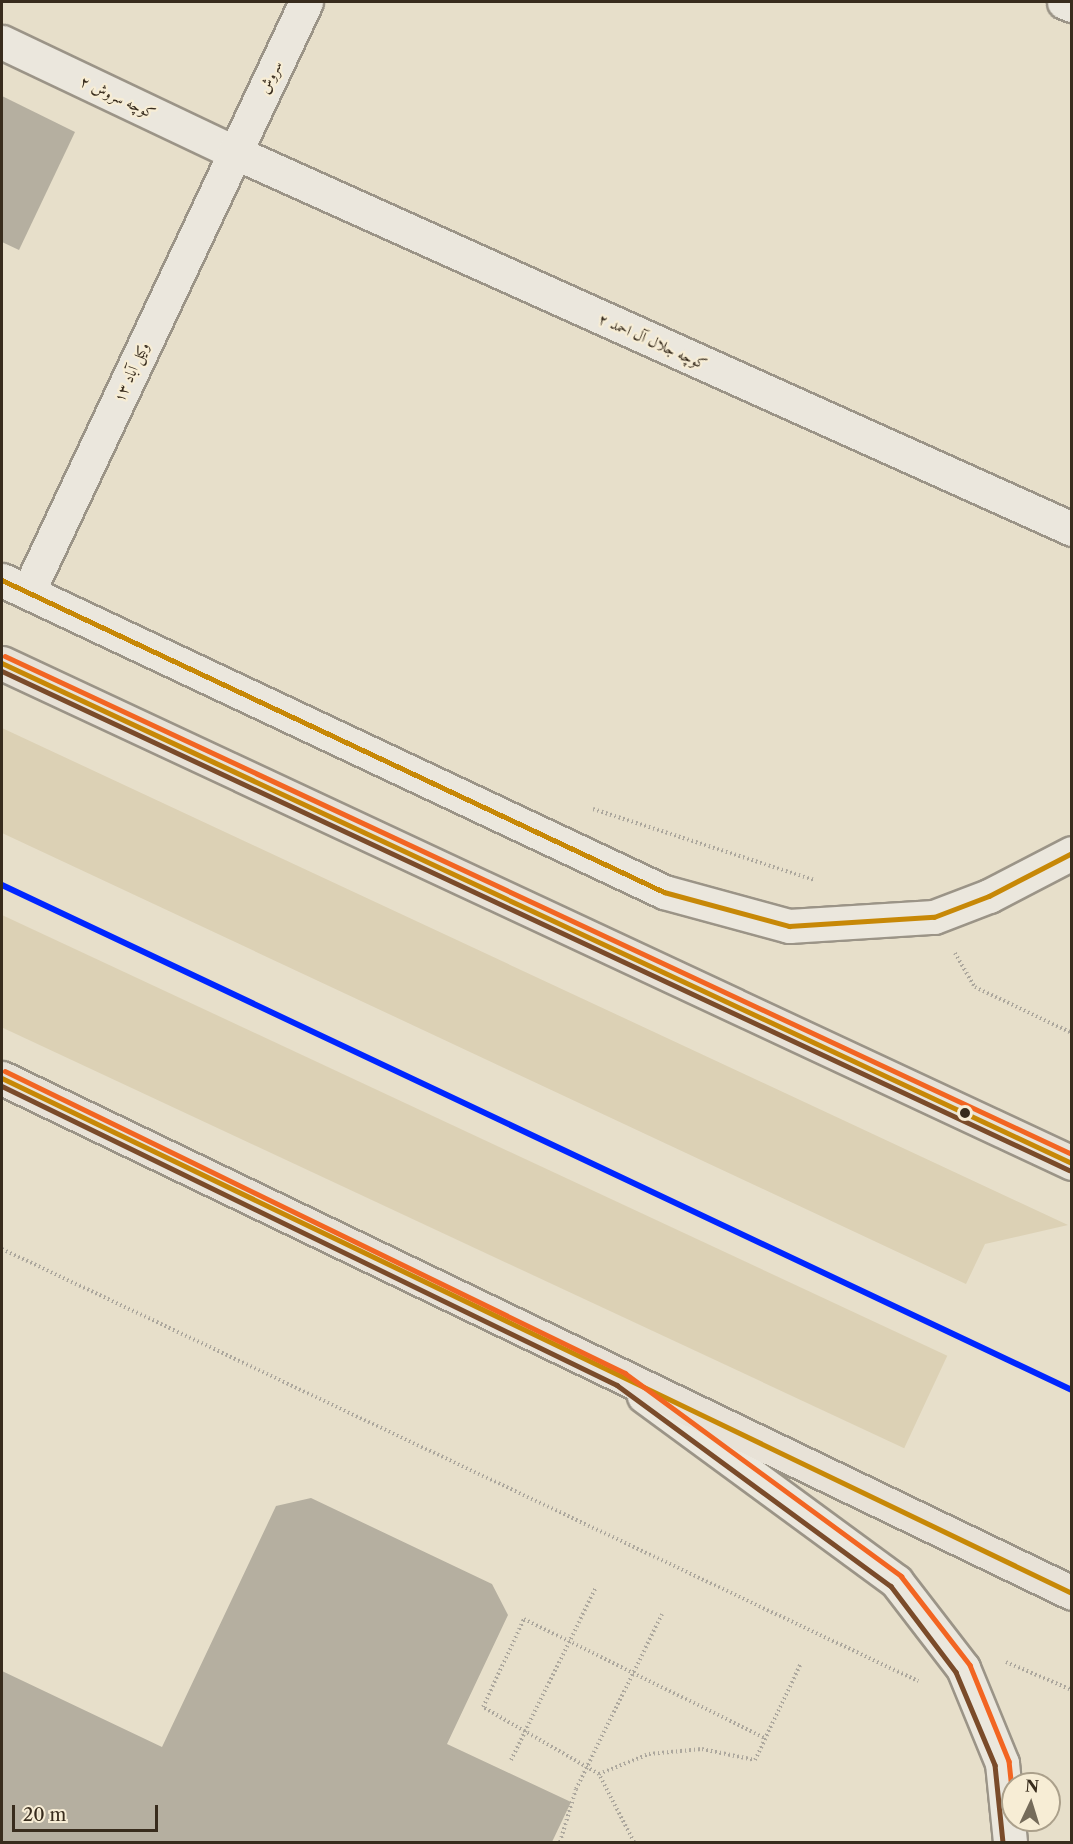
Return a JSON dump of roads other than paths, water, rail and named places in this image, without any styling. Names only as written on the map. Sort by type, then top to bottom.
[{"type":"highway","points":[[2,663],[1071,1163]]},
{"type":"highway","points":[[2,1078],[621,1379],[1071,1593]]},
{"type":"street","name":"سروش","points":[[234,152],[306,2]]},
{"type":"street","points":[[1064,2],[1071,5]]},
{"type":"street","name":"کوچه سروش ۲","points":[[2,42],[234,152]]},
{"type":"street","name":"کوچه جلال آل احمد ۲","points":[[234,152],[1071,529]]},
{"type":"street","name":"۱۳ وکیل آباد","points":[[15,586],[234,152]]},
{"type":"street","points":[[15,586],[664,892],[789,926],[933,917],[989,896],[1071,853]]},
{"type":"street","points":[[1071,866],[1071,882]]},
{"type":"street","points":[[621,1379],[896,1581],[963,1668],[1002,1763],[1010,1842]]}]
